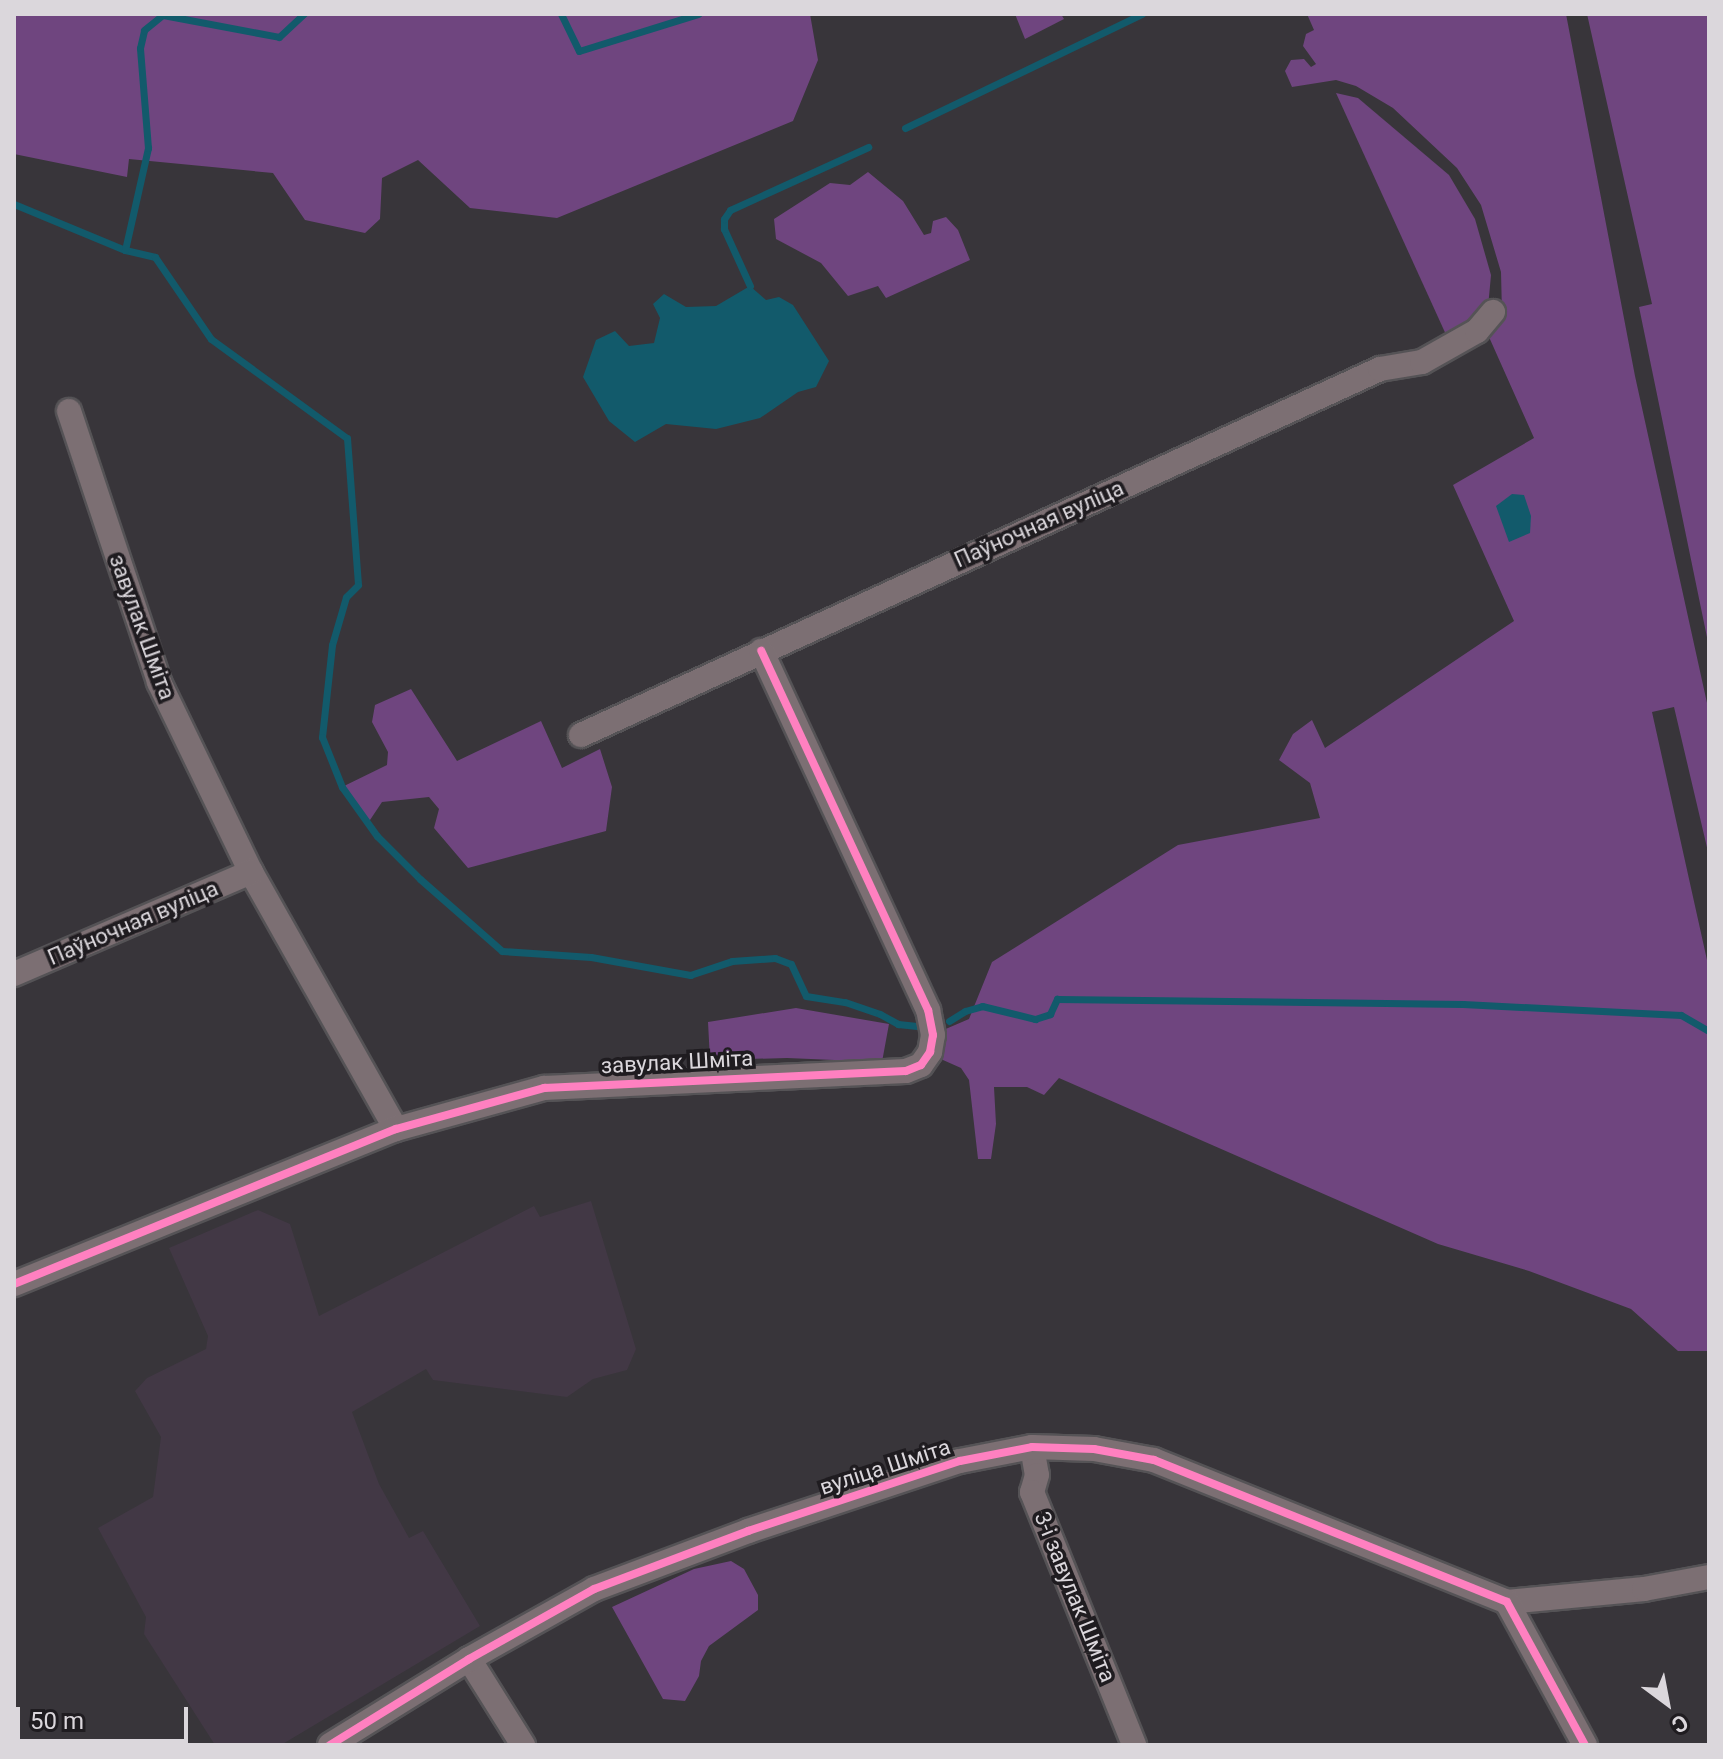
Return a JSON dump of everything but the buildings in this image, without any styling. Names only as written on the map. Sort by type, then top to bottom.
[{"type":"street","name":"Паўночная вуліца","points":[[581,735],[1380,369],[1422,362],[1477,331],[1493,312]]},
{"type":"street","name":"завулак Шміта","points":[[69,411],[159,682],[251,872],[396,1129]]},
{"type":"street","name":"завулак Шміта","points":[[14,1284],[396,1129],[544,1088],[906,1071],[921,1065],[930,1052],[933,1035],[928,1010],[761,651]]},
{"type":"street","name":"Паўночная вуліца","points":[[14,974],[251,872]]},
{"type":"street","name":"вуліца Шміта","points":[[330,1745],[469,1659],[594,1589],[734,1536],[960,1461],[1032,1447],[1094,1449],[1154,1460],[1507,1602]]},
{"type":"street","name":"3-і завулак Шміта","points":[[1032,1447],[1037,1475],[1032,1492],[1134,1745]]},
{"type":"street","points":[[1585,1745],[1507,1602],[1644,1589],[1709,1577]]},
{"type":"street","points":[[469,1659],[523,1745]]},
{"type":"shaded area","points":[[14,14],[810,14],[818,60],[793,121],[557,218],[470,208],[418,160],[382,178],[380,219],[365,233],[305,220],[273,173],[129,159],[127,177],[14,154]]},
{"type":"shaded area","points":[[1015,14],[1061,14],[1064,19],[1025,39]]},
{"type":"shaded area","points":[[1307,14],[1566,14],[1635,376],[1709,712],[1709,856],[1674,707],[1652,712],[1709,969],[1709,1351],[1678,1351],[1631,1309],[1529,1271],[1438,1244],[1059,1078],[1044,1095],[1027,1087],[994,1087],[996,1124],[991,1159],[978,1159],[969,1080],[961,1068],[943,1060],[941,1031],[969,1019],[992,962],[1178,845],[1320,818],[1310,783],[1279,760],[1293,734],[1312,720],[1325,748],[1514,621],[1453,485],[1534,438],[1489,337],[1502,314],[1501,272],[1481,205],[1457,168],[1393,108],[1356,86],[1336,80],[1292,87],[1285,71],[1291,60],[1304,59],[1311,67],[1316,64],[1303,46],[1306,34],[1314,30]]},
{"type":"shaded area","points":[[1587,14],[1709,14],[1709,647],[1639,307],[1652,304]]},
{"type":"shaded area","points":[[1336,93],[1358,98],[1449,175],[1475,219],[1491,275],[1488,307],[1448,339]]},
{"type":"shaded area","points":[[868,172],[903,201],[924,235],[931,233],[933,221],[946,217],[958,230],[970,260],[886,298],[878,286],[848,296],[821,263],[776,239],[774,219],[830,183],[850,185]]},
{"type":"shaded area","points":[[411,689],[457,761],[541,721],[562,768],[600,749],[612,787],[606,831],[468,868],[434,828],[439,809],[429,797],[382,802],[368,823],[342,787],[387,765],[388,752],[372,722],[375,705]]},
{"type":"shaded area","points":[[796,1008],[889,1024],[882,1062],[787,1058],[710,1060],[708,1022]]},
{"type":"shaded area","points":[[591,1201],[636,1349],[627,1370],[593,1379],[567,1397],[433,1380],[426,1369],[352,1412],[379,1484],[409,1538],[423,1531],[480,1626],[281,1745],[215,1745],[144,1634],[146,1617],[98,1528],[153,1497],[161,1437],[135,1391],[147,1378],[206,1349],[208,1336],[169,1248],[258,1210],[290,1224],[319,1316],[534,1206],[540,1217]]},
{"type":"shaded area","points":[[731,1561],[744,1569],[758,1595],[758,1610],[709,1646],[701,1661],[699,1676],[685,1701],[663,1699],[612,1607],[694,1569]]},
{"type":"water","points":[[750,286],[766,300],[779,297],[793,305],[829,361],[816,387],[798,392],[760,418],[716,429],[666,424],[635,442],[609,421],[583,377],[596,340],[615,331],[629,346],[654,343],[660,318],[653,304],[664,294],[686,307],[716,306]]},
{"type":"water","points":[[1512,494],[1524,495],[1531,516],[1530,533],[1509,542],[1496,506]]},
{"type":"waterway","points":[[125,250],[148,148],[140,48],[144,30],[164,14]]},
{"type":"waterway","points":[[163,15],[279,37],[304,14]]},
{"type":"waterway","points":[[561,14],[579,51],[698,14]]},
{"type":"waterway","points":[[905,128],[1142,14]]},
{"type":"waterway","points":[[750,286],[724,229],[724,219],[730,210],[868,147]]},
{"type":"waterway","points":[[14,204],[125,250],[155,257],[211,339],[347,438],[358,585],[346,597],[332,645],[322,737],[342,787],[377,836],[420,879],[502,951],[591,957],[690,975],[732,961],[775,958],[791,964],[806,996],[845,1002],[898,1024],[917,1026]]},
{"type":"waterway","points":[[949,1021],[965,1011],[982,1006],[1035,1019],[1050,1014],[1057,999],[1463,1004],[1681,1015],[1709,1031]]},
{"type":"cycle path","points":[[14,1284],[396,1129],[544,1088],[906,1071],[921,1065],[930,1052],[933,1035],[928,1010],[761,651]]},
{"type":"cycle path","points":[[330,1745],[469,1659],[594,1589],[748,1531],[960,1461],[1032,1447],[1094,1449],[1154,1460],[1507,1602],[1585,1745]]}]
